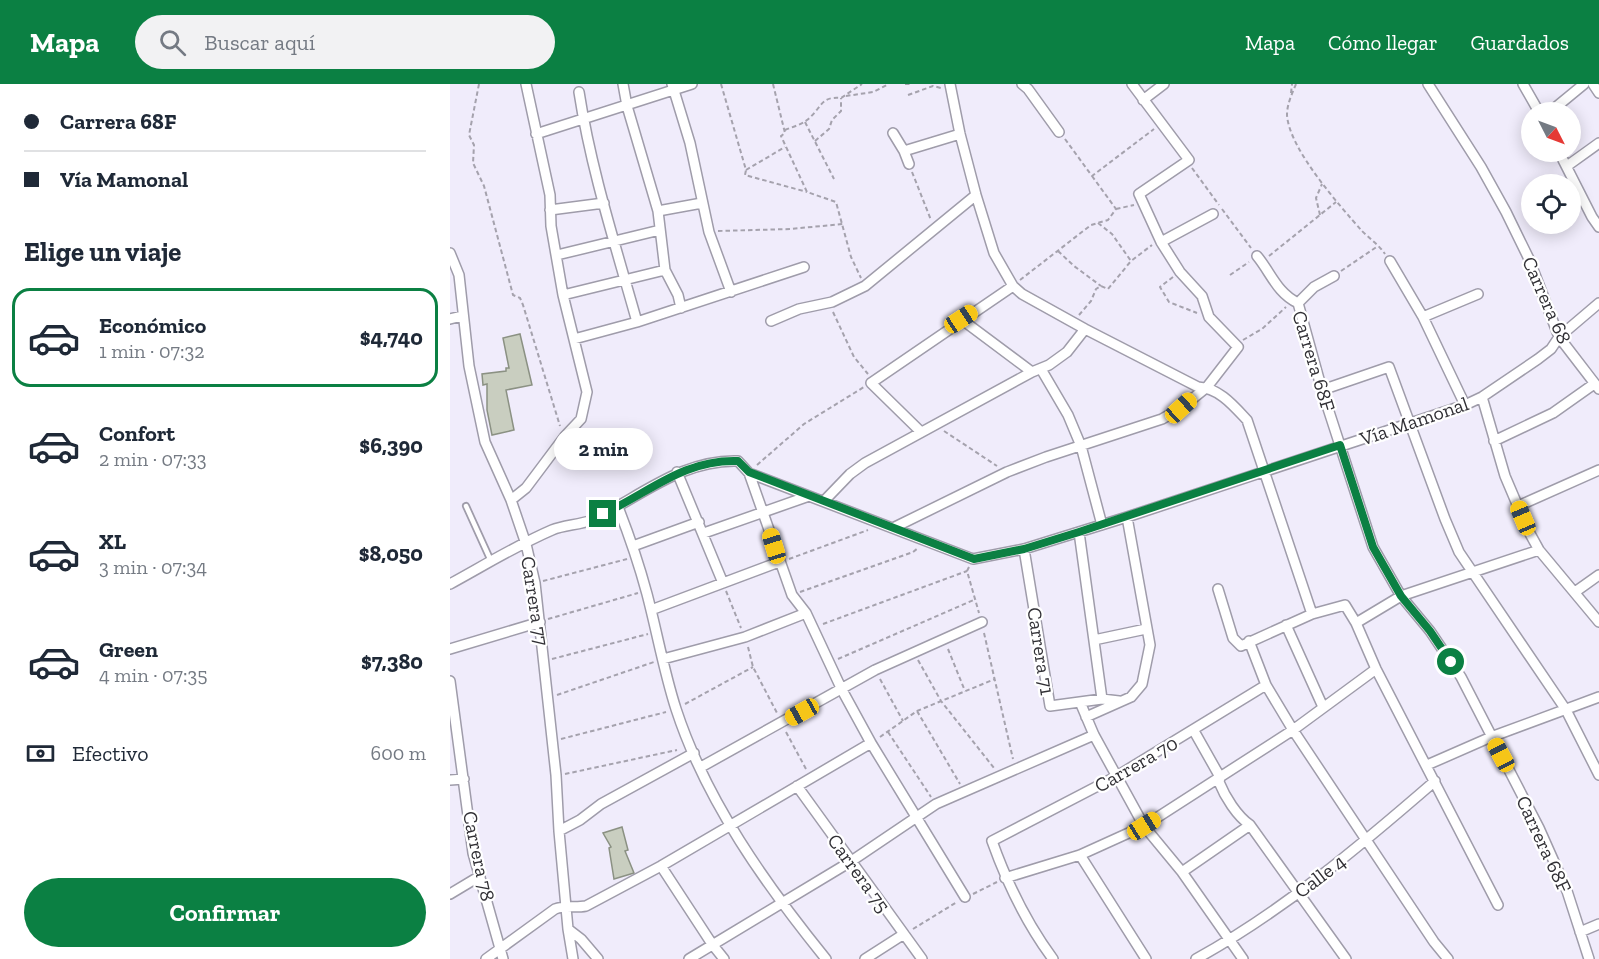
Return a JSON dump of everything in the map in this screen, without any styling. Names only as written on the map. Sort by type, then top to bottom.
[{"type":"street","points":[[511,500],[526,488],[565,436],[581,419],[586,392],[563,295],[551,226],[550,195],[526,84]]},
{"type":"street","points":[[622,84],[658,211],[665,270],[678,295],[681,308]]},
{"type":"street","points":[[536,134],[627,106],[673,87],[692,84]]},
{"type":"street","points":[[1022,84],[1059,132]]},
{"type":"street","points":[[895,527],[1007,472],[1162,419],[1181,408],[1207,387],[1238,347],[1209,316],[1202,297],[1180,272],[1161,241],[1139,194],[1189,160],[1132,84]]},
{"type":"street","points":[[1143,100],[1164,84]]},
{"type":"street","name":"Carrera 68","points":[[1428,84],[1506,212],[1529,259],[1559,337],[1597,387]]},
{"type":"street","points":[[1523,84],[1533,102]]},
{"type":"street","points":[[1562,102],[1584,84]]},
{"type":"street","points":[[1593,84],[1599,93]]},
{"type":"street","points":[[673,87],[690,143],[709,232],[731,292]]},
{"type":"street","points":[[951,88],[960,134],[994,253],[1013,285],[1022,294],[1085,329],[1197,387],[1207,387],[1231,403],[1247,420],[1312,614]]},
{"type":"street","points":[[579,92],[583,120],[637,322]]},
{"type":"street","points":[[893,133],[909,164]]},
{"type":"street","points":[[904,151],[960,134]]},
{"type":"street","points":[[1567,166],[1599,143]]},
{"type":"street","points":[[1565,162],[1595,215],[1599,227]]},
{"type":"street","points":[[771,321],[799,309],[829,302],[865,286],[976,195]]},
{"type":"street","points":[[550,210],[604,203]]},
{"type":"street","points":[[658,211],[702,203]]},
{"type":"street","points":[[1161,241],[1213,214]]},
{"type":"street","points":[[557,255],[660,230]]},
{"type":"street","name":"Carrera 77","points":[[450,253],[459,275],[469,366],[485,442],[511,500],[526,544],[535,583],[556,776],[565,906],[573,959]]},
{"type":"street","name":"Carrera 68F","points":[[1259,259],[1280,291],[1295,302],[1373,547],[1401,596],[1430,631],[1461,677],[1539,828],[1567,891],[1589,959]]},
{"type":"street","points":[[1390,261],[1424,317],[1465,405]]},
{"type":"street","points":[[574,339],[637,322],[804,267]]},
{"type":"street","points":[[563,295],[665,270]]},
{"type":"street","points":[[1295,302],[1314,287],[1334,276]]},
{"type":"street","points":[[921,432],[873,381],[1013,285]]},
{"type":"street","points":[[1424,317],[1478,294]]},
{"type":"street","name":"Vía Mamonal","points":[[974,559],[1024,549],[1102,525],[1465,405],[1482,397],[1538,359],[1551,349],[1559,337],[1599,303]]},
{"type":"street","points":[[450,319],[462,316]]},
{"type":"street","points":[[961,319],[1036,371],[1068,415],[1082,446],[1102,525]]},
{"type":"street","points":[[824,501],[850,474],[865,463],[1059,359],[1085,329]]},
{"type":"street","points":[[1322,390],[1389,367],[1445,519],[1462,558],[1566,710],[1599,775]]},
{"type":"street","points":[[1494,441],[1553,413],[1597,387]]},
{"type":"street","points":[[1482,397],[1505,476],[1539,550],[1599,622]]},
{"type":"street","points":[[450,584],[553,530],[588,521],[618,507],[677,472],[719,460],[738,461],[749,472],[974,559]]},
{"type":"street","points":[[1518,506],[1599,470]]},
{"type":"street","points":[[677,472],[723,583]]},
{"type":"street","points":[[749,472],[792,595],[806,613],[842,690],[871,743],[965,897]]},
{"type":"street","points":[[704,533],[809,496]]},
{"type":"street","points":[[618,507],[646,590],[676,709],[693,750],[730,825],[782,905],[826,959]]},
{"type":"street","points":[[1086,717],[1131,697],[1142,684],[1150,645],[1127,517]]},
{"type":"street","points":[[633,546],[699,522]]},
{"type":"street","points":[[1079,532],[1102,699]]},
{"type":"street","name":"Carrera 71","points":[[1024,549],[1050,706],[1080,702],[1094,735],[1144,826],[1182,872],[1243,959]]},
{"type":"street","points":[[1356,623],[1401,596],[1539,550]]},
{"type":"street","points":[[651,610],[779,562]]},
{"type":"street","points":[[1575,592],[1599,575]]},
{"type":"street","points":[[1218,589],[1233,638],[1241,646],[1312,614],[1345,605],[1498,905]]},
{"type":"street","points":[[663,659],[745,638],[806,613]]},
{"type":"street","points":[[450,649],[540,622]]},
{"type":"street","points":[[701,767],[875,670],[981,622]]},
{"type":"street","points":[[1286,625],[1323,707]]},
{"type":"street","points":[[1094,640],[1146,629]]},
{"type":"street","points":[[1249,641],[1266,685],[1293,730],[1434,942],[1448,959]]},
{"type":"street","points":[[1053,959],[1038,939],[1005,878],[1080,855],[1144,826],[1293,730],[1376,669]]},
{"type":"street","name":"Carrera 78","points":[[450,681],[473,853],[503,959]]},
{"type":"street","points":[[1194,731],[1266,685]]},
{"type":"street","points":[[1427,765],[1491,737],[1599,697]]},
{"type":"street","points":[[1080,702],[1102,699],[1121,701]]},
{"type":"street","name":"Carrera 70","points":[[1005,878],[992,841],[1117,776],[1194,731],[1220,777],[1221,788],[1346,959]]},
{"type":"street","points":[[689,959],[782,905],[936,804],[1094,735]]},
{"type":"street","points":[[486,959],[555,909],[565,906],[576,908],[586,906],[661,866],[871,743]]},
{"type":"street","points":[[559,831],[693,750]]},
{"type":"street","points":[[450,780],[464,779]]},
{"type":"street","name":"Calle 4","points":[[1196,959],[1230,940],[1298,893],[1367,840],[1435,781]]},
{"type":"street","name":"Carrera 75","points":[[797,786],[922,959]]},
{"type":"street","points":[[1182,872],[1250,825]]},
{"type":"street","points":[[1080,855],[1146,959]]},
{"type":"street","points":[[661,866],[724,959]]},
{"type":"street","points":[[450,894],[480,876]]},
{"type":"street","points":[[1580,932],[1599,924]]},
{"type":"street","points":[[568,929],[581,939],[598,959]]},
{"type":"street","points":[[865,959],[904,934]]},
{"type":"lane","points":[[465,506],[492,562]]},
{"type":"path","points":[[478,84],[470,135],[474,145],[473,163],[484,186],[513,295],[520,298],[523,305],[555,411],[565,436]]},
{"type":"path","points":[[721,84],[746,171],[745,176],[836,202],[851,257],[865,286]]},
{"type":"path","points":[[774,84],[785,130]]},
{"type":"path","points":[[846,96],[862,84]]},
{"type":"path","points":[[807,192],[781,135],[785,133],[785,130],[805,122],[826,99],[873,92],[888,84]]},
{"type":"path","points":[[905,84],[910,84]]},
{"type":"path","points":[[919,84],[922,90]]},
{"type":"path","points":[[1294,84],[1287,115],[1300,150],[1336,202],[1390,261]]},
{"type":"path","points":[[908,95],[933,86],[951,88]]},
{"type":"path","points":[[815,141],[830,129],[832,120],[841,111],[841,98]]},
{"type":"path","points":[[805,122],[834,179]]},
{"type":"path","points":[[1092,176],[1161,124]]},
{"type":"path","points":[[1059,132],[1116,209]]},
{"type":"path","points":[[746,171],[785,147]]},
{"type":"path","points":[[909,164],[934,228]]},
{"type":"path","points":[[1320,215],[1316,198],[1322,184]]},
{"type":"path","points":[[1013,285],[1091,225],[1108,220],[1116,209],[1143,202]]},
{"type":"path","points":[[1230,274],[1259,259],[1336,202]]},
{"type":"path","points":[[1098,223],[1112,234],[1131,261]]},
{"type":"path","points":[[709,232],[790,229],[843,224]]},
{"type":"path","points":[[1058,251],[1074,266],[1108,289],[1131,261],[1161,241]]},
{"type":"path","points":[[1334,276],[1378,246]]},
{"type":"path","points":[[1180,272],[1160,287],[1169,302],[1209,316]]},
{"type":"path","points":[[1073,321],[1091,301],[1096,289],[1101,286]]},
{"type":"path","points":[[749,472],[804,424],[873,381],[854,357],[829,302]]},
{"type":"path","points":[[1238,347],[1244,338],[1262,329],[1295,302]]},
{"type":"path","points":[[935,425],[1007,472]]},
{"type":"path","points":[[779,562],[885,524]]},
{"type":"path","points":[[792,595],[913,552],[927,539]]},
{"type":"path","points":[[535,583],[636,556]]},
{"type":"path","points":[[812,628],[967,571],[974,559]]},
{"type":"path","points":[[967,571],[976,599],[1016,769]]},
{"type":"path","points":[[723,583],[745,638],[753,667],[811,778]]},
{"type":"path","points":[[540,622],[646,590]]},
{"type":"path","points":[[829,663],[976,599]]},
{"type":"path","points":[[544,661],[657,632]]},
{"type":"path","points":[[943,639],[965,691]]},
{"type":"path","points":[[914,652],[941,701],[999,775]]},
{"type":"path","points":[[546,699],[663,659]]},
{"type":"path","points":[[552,741],[676,709],[753,667]]},
{"type":"path","points":[[875,670],[903,721]]},
{"type":"path","points":[[871,743],[917,711],[995,679]]},
{"type":"path","points":[[917,711],[964,790]]},
{"type":"path","points":[[888,732],[936,804]]},
{"type":"path","points":[[556,776],[693,750]]},
{"type":"path","points":[[904,934],[965,897],[1005,878]]},
{"type":"building","points":[[520,334],[532,385],[506,390],[514,430],[492,435],[487,410],[487,384],[483,385],[482,374],[506,371],[506,368],[509,368],[503,338]]},
{"type":"building","points":[[622,827],[628,850],[625,851],[634,873],[614,879],[609,848],[611,847],[603,833]]},
{"type":"route","points":[[603,514],[677,472],[719,460],[738,461],[749,472],[974,559],[1024,549],[1079,532],[1265,472],[1340,445],[1373,547],[1389,579],[1451,662]]}]
